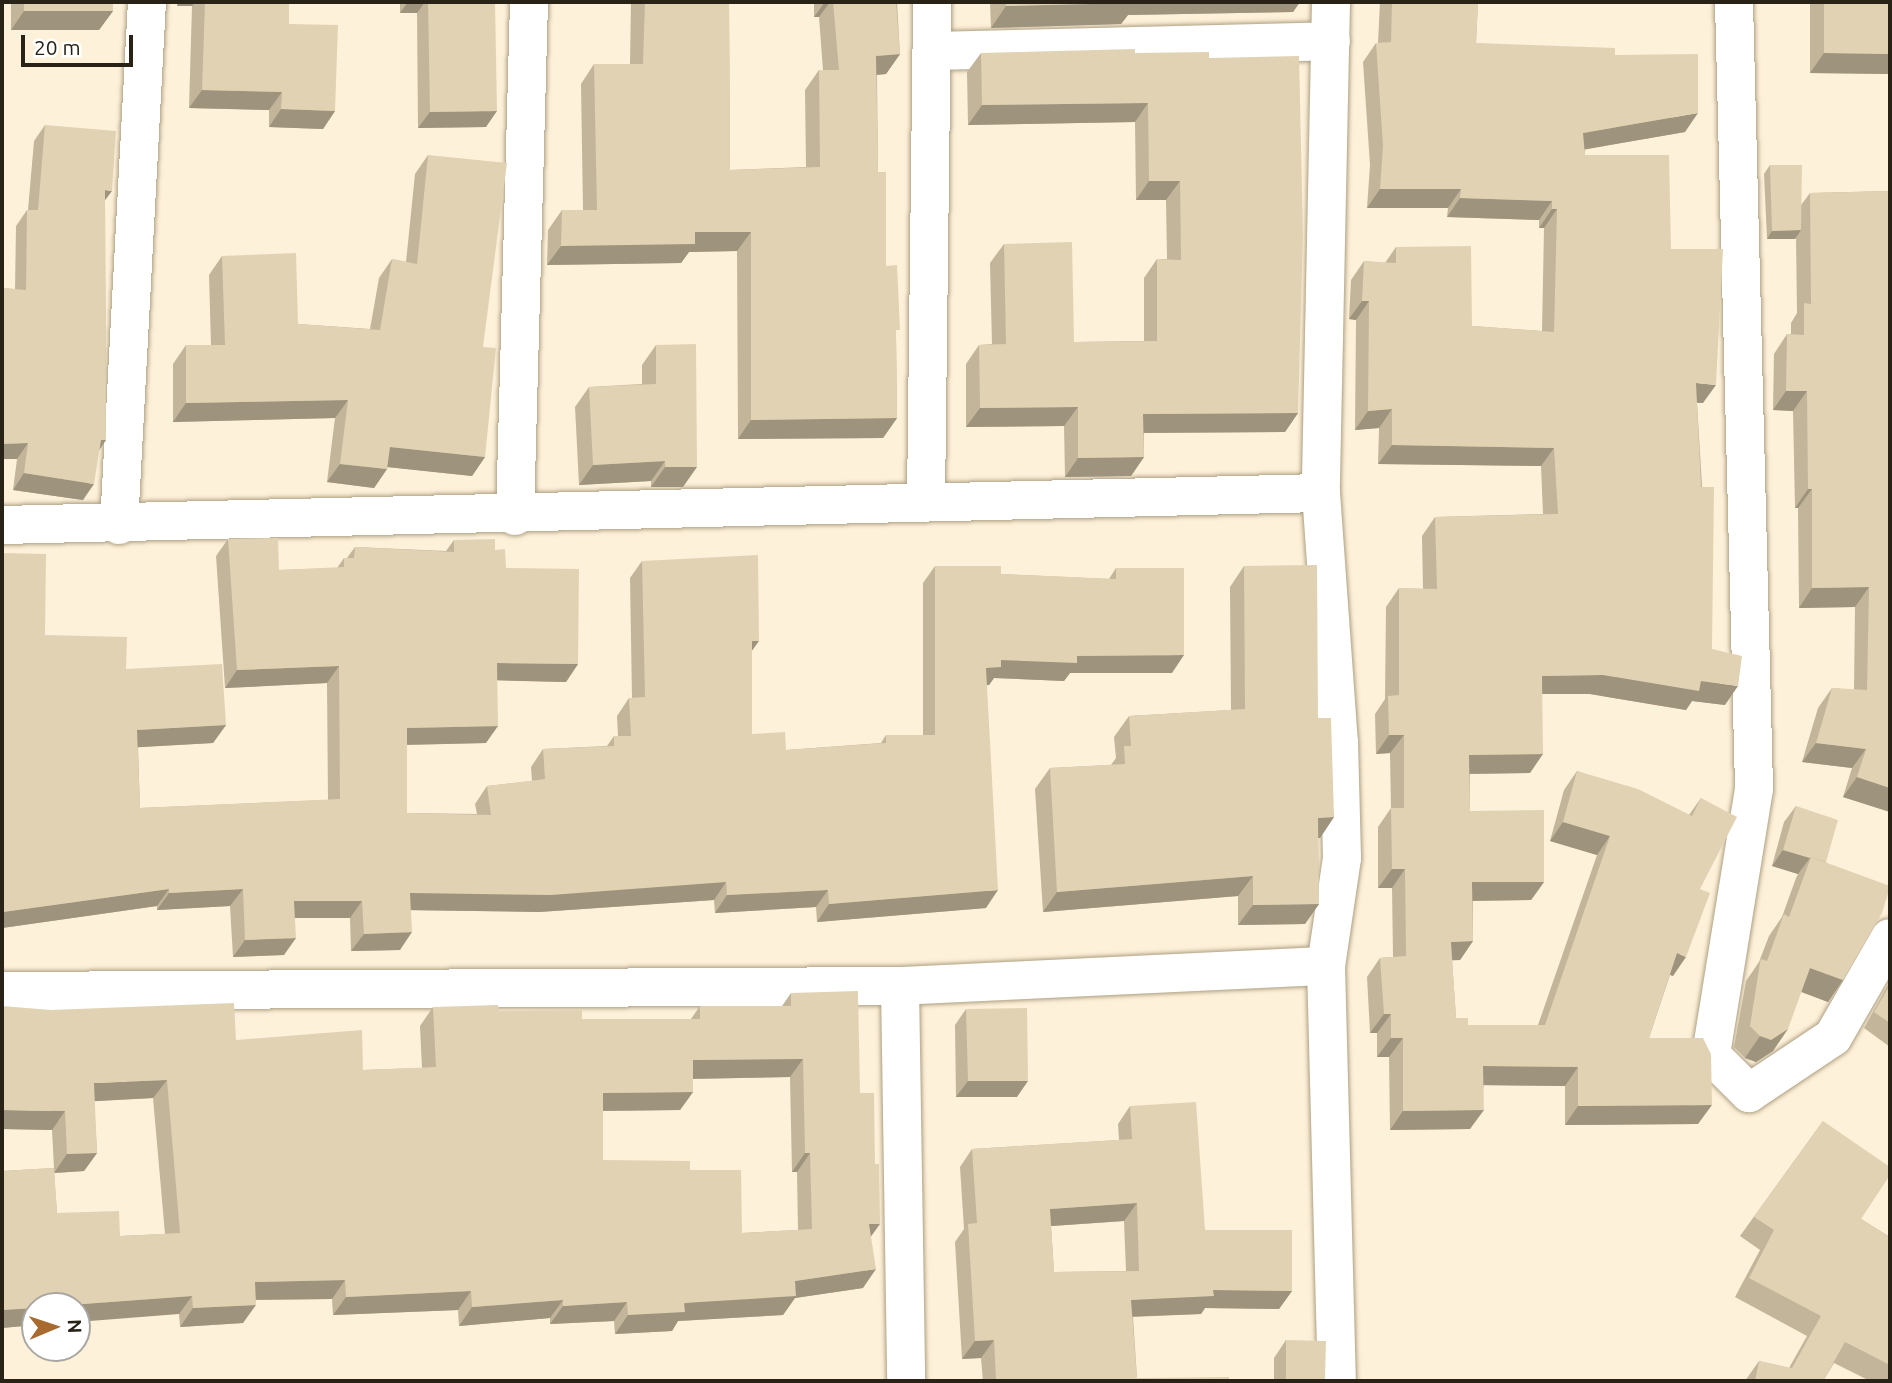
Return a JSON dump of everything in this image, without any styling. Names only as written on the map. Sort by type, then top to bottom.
[{"type":"street","points":[[119,525],[147,2]]},
{"type":"street","points":[[515,516],[529,2]]},
{"type":"street","points":[[926,501],[932,2]]},
{"type":"street","points":[[1331,2],[1321,493],[1339,742],[1342,858],[1326,966],[1337,1381]]},
{"type":"street","points":[[1734,2],[1754,789],[1711,1055],[1749,1093],[1833,1037],[1890,938]]},
{"type":"street","points":[[932,51],[1331,41]]},
{"type":"street","points":[[2,525],[515,516],[926,501],[1321,493]]},
{"type":"street","points":[[2,991],[900,986],[1326,966]]},
{"type":"street","points":[[900,986],[906,1381]]},
{"type":"building","points":[[24,2],[113,2],[113,11],[24,11]]},
{"type":"building","points":[[205,2],[289,2],[289,24],[338,25],[335,111],[281,109],[282,92],[202,90]]},
{"type":"building","points":[[428,2],[495,2],[497,111],[430,112]]},
{"type":"building","points":[[645,2],[729,2],[730,170],[820,167],[819,70],[839,70],[833,2],[896,2],[900,54],[876,56],[878,172],[886,172],[886,266],[897,265],[900,330],[896,330],[897,418],[751,420],[751,232],[695,232],[695,244],[561,246],[562,210],[597,210],[594,64],[643,64]]},
{"type":"building","points":[[1006,2],[1136,2],[1136,3],[1006,6]]},
{"type":"building","points":[[1392,2],[1478,2],[1476,43],[1615,48],[1615,55],[1698,54],[1698,113],[1583,133],[1585,155],[1669,155],[1671,249],[1723,249],[1716,385],[1696,383],[1701,487],[1714,487],[1712,649],[1742,656],[1738,686],[1701,681],[1699,691],[1603,675],[1542,676],[1543,754],[1469,755],[1470,811],[1544,810],[1544,882],[1472,882],[1473,941],[1451,942],[1456,1018],[1468,1018],[1468,1025],[1545,1025],[1610,836],[1563,822],[1577,771],[1638,789],[1692,816],[1701,798],[1737,817],[1700,889],[1710,893],[1686,957],[1677,953],[1649,1038],[1703,1038],[1711,1054],[1712,1105],[1578,1106],[1578,1067],[1483,1066],[1484,1110],[1403,1111],[1403,1038],[1391,1038],[1391,1014],[1384,1014],[1380,958],[1406,956],[1405,869],[1392,869],[1391,808],[1404,808],[1404,735],[1389,735],[1388,696],[1399,695],[1399,588],[1437,589],[1435,517],[1558,514],[1554,448],[1392,445],[1392,409],[1368,411],[1369,301],[1362,301],[1364,261],[1396,263],[1396,247],[1471,246],[1472,326],[1554,332],[1557,209],[1552,209],[1552,201],[1460,198],[1461,189],[1380,189],[1383,146],[1376,43],[1391,42]]},
{"type":"building","points":[[1824,2],[1890,2],[1890,54],[1824,53]]},
{"type":"building","points":[[1135,49],[1135,53],[1209,52],[1209,58],[1299,56],[1303,236],[1298,413],[1143,414],[1144,457],[1078,458],[1078,407],[980,408],[979,345],[1006,344],[1004,244],[1072,242],[1074,342],[1157,341],[1157,259],[1181,260],[1180,181],[1149,181],[1148,103],[982,105],[981,53]]},
{"type":"building","points":[[45,125],[116,131],[112,191],[105,190],[106,440],[101,440],[94,484],[24,473],[28,443],[2,444],[2,288],[26,290],[27,210],[38,210]]},
{"type":"building","points":[[428,155],[507,163],[483,347],[496,348],[485,457],[390,447],[387,469],[340,464],[348,400],[186,403],[186,345],[225,345],[222,256],[296,253],[298,324],[380,330],[392,259],[417,264]]},
{"type":"building","points":[[1770,165],[1802,165],[1801,230],[1772,231]]},
{"type":"building","points":[[1890,191],[1890,788],[1857,777],[1866,749],[1816,743],[1832,688],[1867,690],[1869,587],[1812,588],[1812,489],[1808,489],[1807,391],[1786,391],[1787,334],[1804,335],[1804,303],[1811,304],[1810,193]]},
{"type":"building","points":[[696,344],[697,467],[665,467],[665,461],[593,465],[589,387],[656,384],[656,345]]},
{"type":"building","points":[[278,538],[279,570],[344,567],[344,558],[354,558],[355,547],[454,552],[454,540],[495,539],[495,550],[505,549],[506,568],[579,569],[578,664],[497,663],[498,726],[407,728],[407,813],[491,815],[487,786],[545,779],[543,749],[614,746],[614,736],[631,736],[629,698],[645,697],[642,561],[758,555],[759,641],[752,641],[752,734],[785,732],[786,750],[886,743],[886,735],[935,735],[935,566],[1001,566],[1001,574],[1116,579],[1116,568],[1184,568],[1184,655],[1077,656],[1077,663],[1001,660],[1001,667],[986,668],[998,890],[829,904],[828,890],[727,895],[726,882],[551,895],[410,893],[412,932],[364,934],[362,901],[294,901],[296,938],[245,940],[243,889],[169,893],[169,889],[3,912],[2,553],[46,554],[45,635],[127,637],[126,669],[222,664],[226,725],[137,730],[140,808],[340,799],[339,666],[237,670],[228,539]]},
{"type":"building","points":[[1317,565],[1318,718],[1331,718],[1334,817],[1318,818],[1319,904],[1253,905],[1253,876],[1057,892],[1050,768],[1125,764],[1124,746],[1131,746],[1129,716],[1245,709],[1244,566]]},
{"type":"building","points":[[1796,806],[1838,820],[1826,862],[1783,850]]},
{"type":"building","points":[[1811,857],[1890,887],[1882,913],[1843,980],[1810,968],[1788,1029],[1771,1040],[1760,1036],[1750,1026],[1760,963],[1761,959],[1767,961],[1784,914],[1789,917]]},
{"type":"building","points":[[1890,985],[1890,1023],[1874,1012]]},
{"type":"building","points":[[858,991],[860,1093],[874,1093],[875,1164],[879,1164],[880,1224],[869,1224],[876,1269],[795,1281],[796,1296],[684,1303],[685,1312],[628,1315],[627,1302],[563,1306],[563,1300],[472,1307],[471,1291],[346,1297],[345,1280],[255,1282],[256,1305],[193,1308],[192,1296],[91,1303],[91,1292],[21,1292],[21,1309],[2,1310],[2,1171],[54,1168],[57,1213],[119,1211],[120,1236],[180,1233],[167,1080],[94,1083],[97,1153],[67,1154],[65,1111],[2,1110],[2,1006],[51,1010],[234,1003],[236,1040],[362,1030],[363,1070],[436,1067],[433,1007],[498,1005],[499,1011],[582,1010],[582,1019],[700,1019],[700,1006],[791,1006],[791,993]],"holes":[[[803,1059],[805,1153],[810,1153],[812,1229],[742,1233],[741,1170],[690,1170],[690,1161],[603,1160],[603,1093],[693,1092],[693,1060]]]},
{"type":"building","points":[[1027,1008],[1028,1081],[968,1081],[966,1009]]},
{"type":"building","points":[[1196,1102],[1205,1230],[1292,1230],[1292,1291],[1213,1290],[1214,1296],[1131,1300],[1137,1378],[1229,1377],[1229,1381],[996,1381],[994,1340],[975,1341],[968,1224],[977,1223],[972,1149],[1132,1139],[1130,1106]],"holes":[[[1137,1203],[1139,1271],[1054,1272],[1050,1209]]]},
{"type":"building","points":[[1823,1121],[1890,1167],[1890,1175],[1861,1219],[1890,1237],[1890,1365],[1845,1342],[1823,1381],[1755,1381],[1759,1361],[1792,1368],[1821,1316],[1749,1278],[1774,1230],[1754,1217]]},
{"type":"building","points":[[1286,1340],[1326,1341],[1325,1379],[1286,1381]]}]
